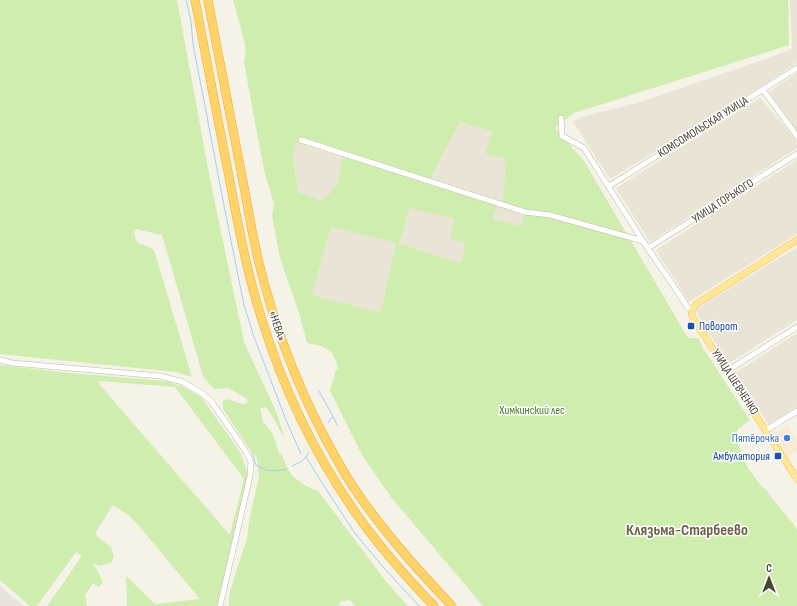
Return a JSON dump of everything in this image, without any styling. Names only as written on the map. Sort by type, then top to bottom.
[{"type":"highway","name":"«НЕВА»","points":[[195,0],[246,264],[261,320],[280,373],[314,444],[334,479],[355,511],[408,578],[434,606]]},
{"type":"highway","name":"«НЕВА»","points":[[208,0],[258,262],[273,315],[292,368],[315,419],[352,485],[394,542],[452,606]]},
{"type":"main road","points":[[692,310],[695,305],[797,240]]},
{"type":"main road","name":"УЛИЦА ШЕВЧЕНКО","points":[[692,310],[692,316],[696,323],[797,479]]},
{"type":"street","name":"КОМСОМОЛЬСКАЯ УЛИЦА","points":[[609,186],[797,68]]},
{"type":"street","points":[[763,90],[797,136]]},
{"type":"street","points":[[561,118],[562,136],[584,148],[643,241],[685,303],[692,310]]},
{"type":"street","points":[[301,140],[525,212],[550,215],[643,241]]},
{"type":"street","name":"УЛИЦА ГОРЬКОГО","points":[[648,248],[797,154]]},
{"type":"street","points":[[727,371],[797,327]]},
{"type":"street","points":[[0,360],[12,363],[160,376],[183,382],[200,392],[211,401],[245,450],[251,462],[250,476],[220,606]]},
{"type":"street","points":[[766,430],[797,411]]},
{"type":"shaded area","points":[[790,0],[797,0],[797,63],[610,179],[573,122],[581,117],[641,102],[792,49]]},
{"type":"shaded area","points":[[797,73],[797,132],[769,92]]},
{"type":"shaded area","points":[[760,98],[797,141],[797,148],[650,242],[616,188]]},
{"type":"shaded area","points":[[460,122],[492,132],[485,154],[507,159],[503,203],[525,210],[521,226],[493,219],[498,202],[433,181],[432,175]]},
{"type":"shaded area","points":[[296,143],[343,156],[338,183],[323,201],[298,192],[293,154]]},
{"type":"shaded area","points":[[797,160],[797,234],[689,302],[656,250]]},
{"type":"shaded area","points":[[410,208],[454,219],[465,243],[461,263],[399,244]]},
{"type":"shaded area","points":[[331,227],[396,243],[380,314],[312,295]]},
{"type":"shaded area","points":[[797,247],[797,320],[728,364],[695,310]]},
{"type":"shaded area","points":[[797,333],[797,407],[769,425],[735,373]]},
{"type":"shaded area","points":[[787,426],[797,441],[797,452],[786,459],[773,435]]},
{"type":"shaded area","points":[[0,586],[24,606],[0,606]]},
{"type":"green space","points":[[0,0],[177,0],[210,179],[244,342],[275,409],[284,436],[266,407],[260,408],[263,422],[271,431],[278,451],[282,455],[292,476],[306,486],[318,491],[388,584],[408,606],[355,606],[350,600],[340,602],[339,606],[229,606],[230,592],[247,539],[250,516],[259,477],[257,458],[223,409],[223,401],[227,399],[246,404],[248,401],[246,398],[228,388],[215,389],[203,376],[162,235],[136,229],[135,231],[135,238],[138,243],[154,250],[192,377],[176,372],[0,354]]},
{"type":"green space","name":"Химкинский лес","points":[[233,0],[788,0],[789,45],[574,113],[555,128],[584,161],[688,338],[698,338],[750,420],[737,430],[737,441],[748,468],[797,530],[797,606],[483,606],[391,497],[362,455],[330,391],[338,368],[334,356],[324,347],[307,343],[300,316],[280,258],[272,216],[274,204],[265,174],[244,62],[246,51]],"holes":[[[460,122],[491,131],[492,132],[485,154],[506,159],[503,203],[525,210],[521,226],[493,219],[498,202],[433,180],[432,175]],[[296,143],[343,156],[338,183],[323,201],[298,192],[293,154]],[[410,208],[454,219],[450,239],[465,243],[461,263],[399,244]],[[331,227],[396,243],[380,313],[312,295]]]},
{"type":"green space","points":[[0,365],[70,373],[165,381],[184,387],[201,397],[240,452],[247,472],[247,481],[217,606],[127,606],[126,576],[155,604],[200,599],[130,516],[113,505],[95,533],[111,547],[114,557],[112,562],[99,566],[93,563],[103,582],[99,587],[93,583],[85,595],[87,606],[47,606],[82,556],[76,552],[37,606],[30,606],[0,580]],"holes":[[[99,381],[175,387],[244,479],[230,534],[99,384]]]},
{"type":"waterway","points":[[186,0],[191,21],[193,44],[244,305],[254,337],[286,420],[301,454]]},
{"type":"waterway","points":[[319,391],[337,425]]},
{"type":"waterway","points":[[328,423],[332,417]]},
{"type":"waterway","points":[[252,452],[256,465],[259,467],[277,471],[286,469]]},
{"type":"waterway","points":[[292,466],[302,461],[309,452]]},
{"type":"waterway","points":[[306,457],[354,532],[384,568],[419,606]]},
{"type":"place","name":"Поворот","points":[[691,326]]},
{"type":"place","name":"Пятёрочка","points":[[787,438]]},
{"type":"place","name":"Амбулатория","points":[[778,456]]},
{"type":"district","name":"Клязьма-Старбеево","points":[[687,530]]}]
